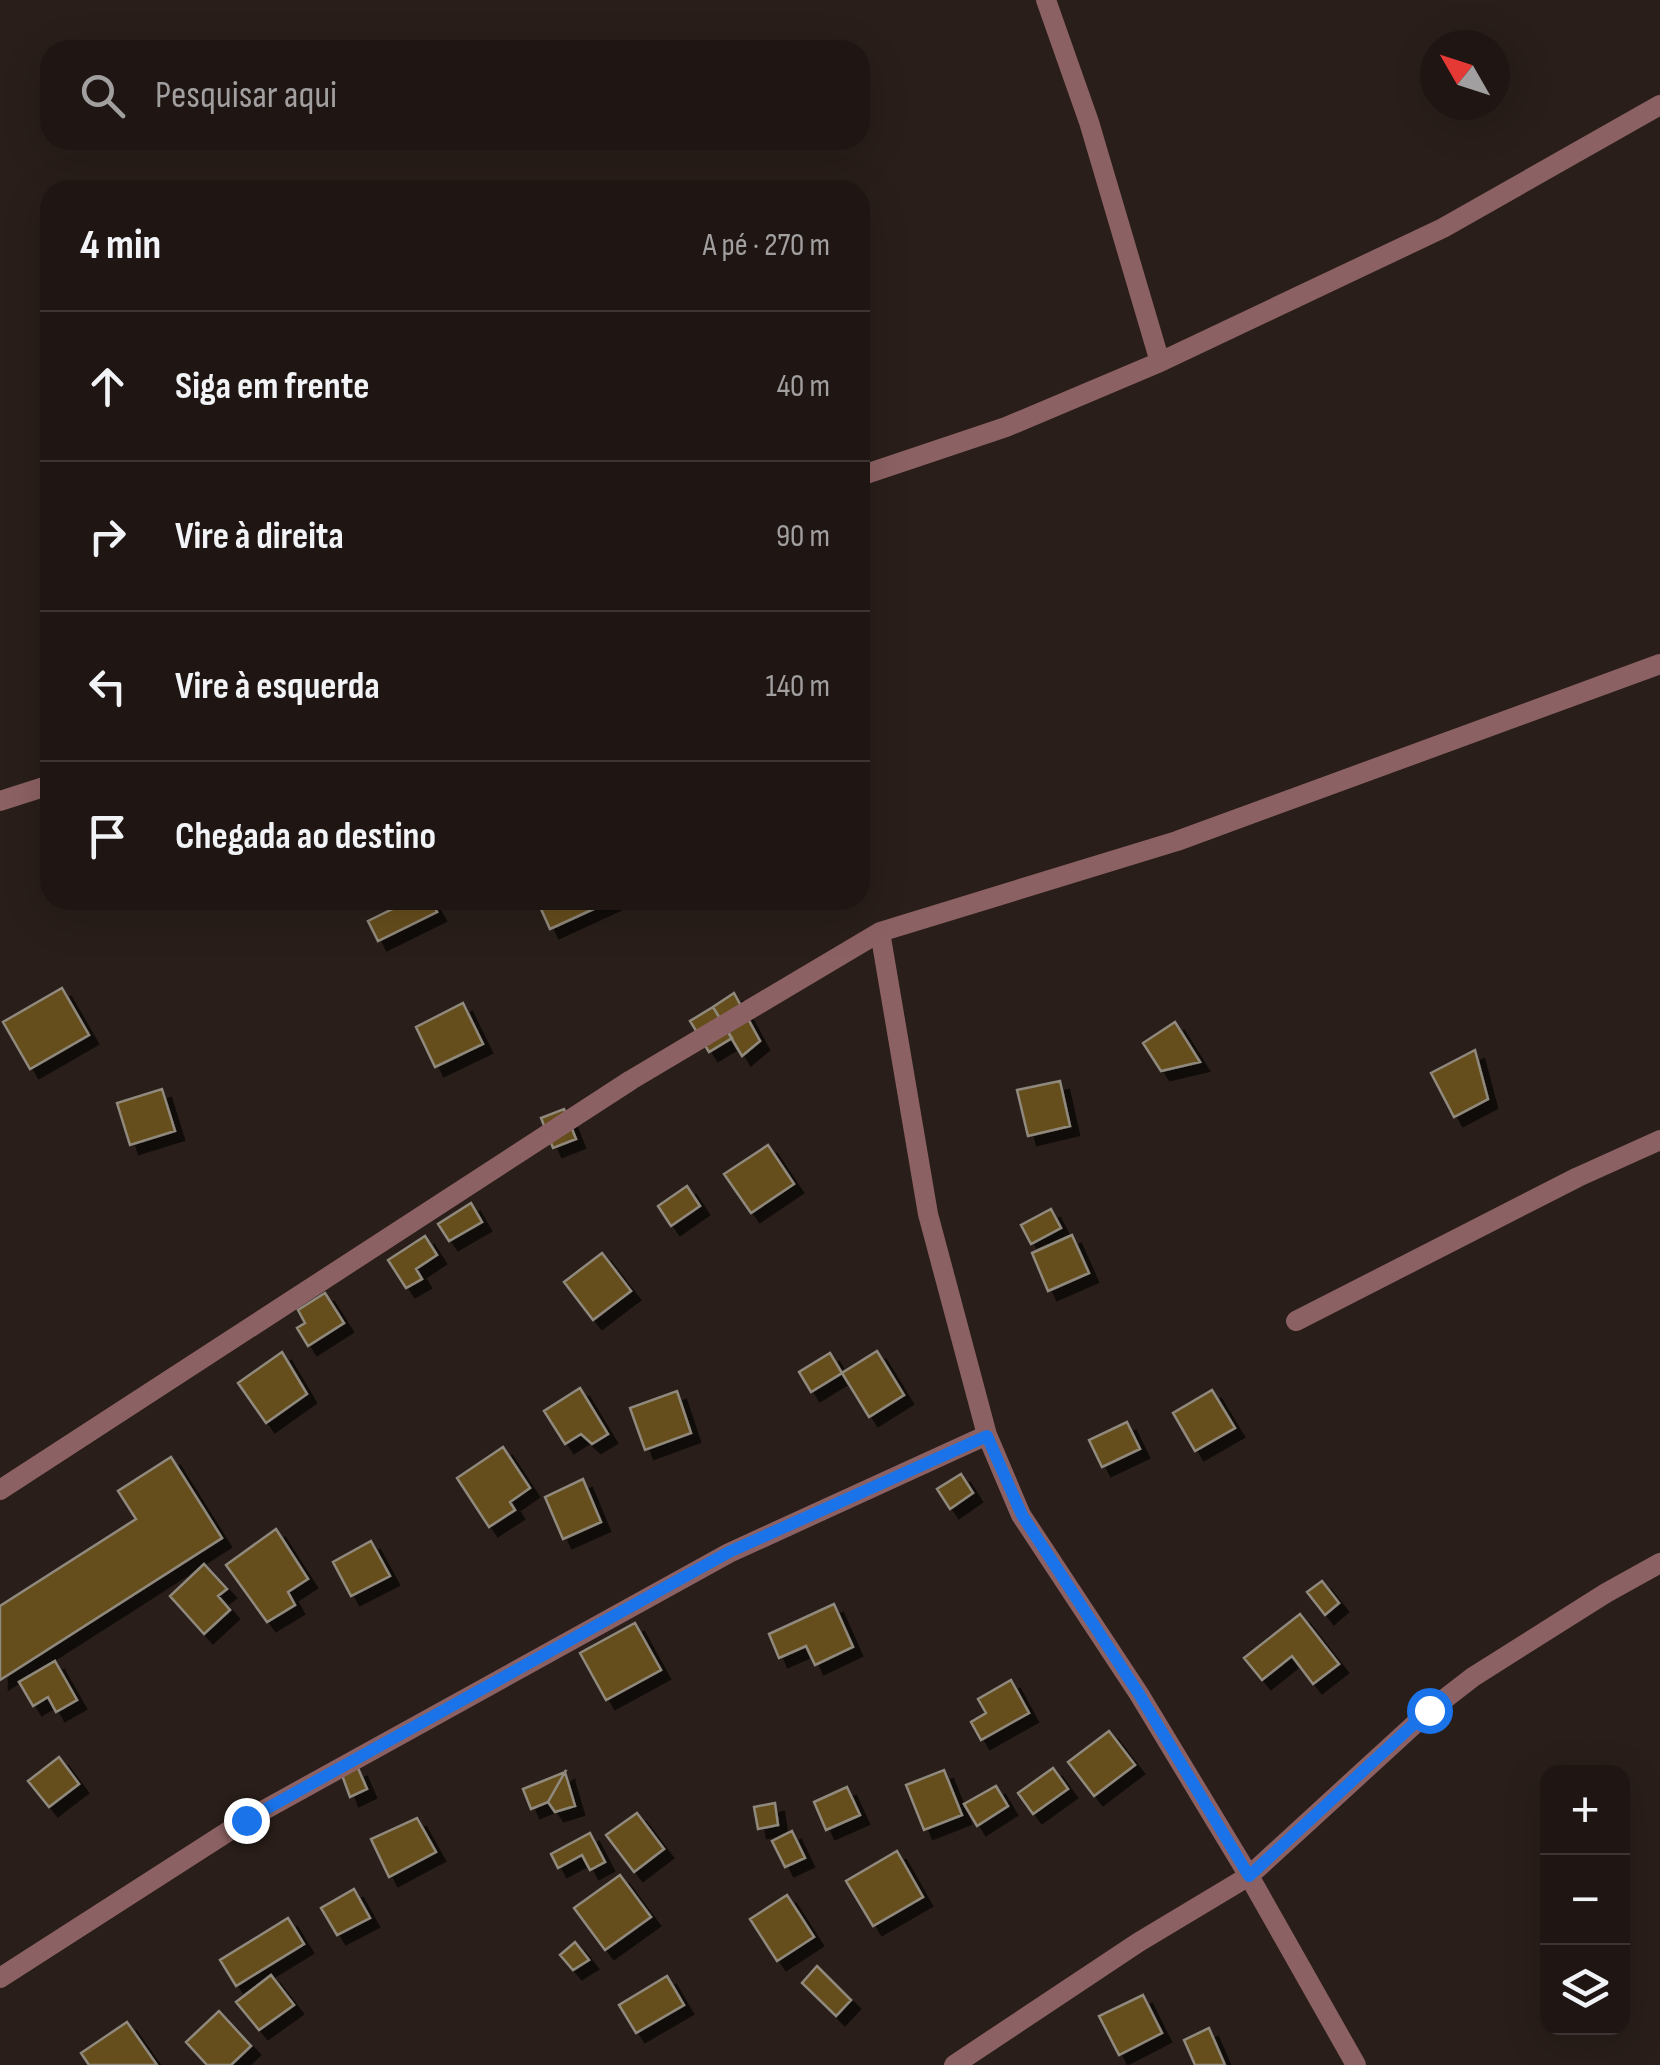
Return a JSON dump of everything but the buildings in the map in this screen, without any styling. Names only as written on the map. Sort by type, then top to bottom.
[{"type":"street","points":[[1046,0],[1088,122],[1160,362]]},
{"type":"street","points":[[870,473],[1006,427],[1160,362],[1443,228],[1660,104]]},
{"type":"street","points":[[0,1490],[630,1080],[880,932],[1177,841],[1660,664]]},
{"type":"street","points":[[0,801],[40,788]]},
{"type":"street","points":[[880,932],[928,1214],[987,1436],[1022,1515],[1139,1694],[1249,1876],[1356,2065]]},
{"type":"street","points":[[1296,1321],[1578,1177],[1660,1140]]},
{"type":"street","points":[[0,1978],[246,1820],[729,1552],[987,1436]]},
{"type":"street","points":[[954,2065],[1139,1942],[1249,1876],[1429,1710],[1473,1677],[1660,1563]]},
{"type":"route","points":[[246,1820],[729,1552],[987,1436],[1022,1515],[1139,1694],[1249,1876],[1429,1710]]}]
